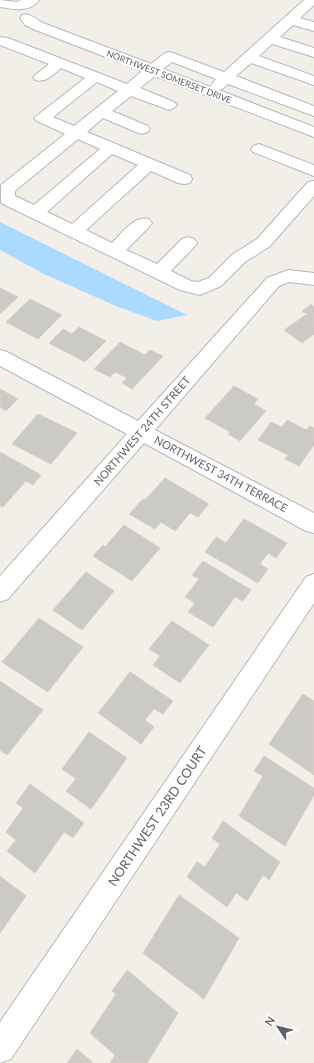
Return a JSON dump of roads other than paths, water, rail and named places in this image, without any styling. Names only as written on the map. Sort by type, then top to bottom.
[{"type":"street","points":[[0,3],[19,6],[32,0]]},
{"type":"street","points":[[211,92],[312,0]]},
{"type":"street","name":"NORTHWEST SOMERSET DRIVE","points":[[27,18],[30,22],[314,132]]},
{"type":"street","points":[[290,19],[314,27]]},
{"type":"street","points":[[270,38],[314,53]]},
{"type":"street","points":[[3,41],[169,105]]},
{"type":"street","points":[[314,111],[170,56],[7,189],[7,200],[186,286],[200,288],[214,282],[239,258],[263,243],[314,186]]},
{"type":"street","points":[[249,57],[314,81]]},
{"type":"street","points":[[40,77],[60,62]]},
{"type":"street","points":[[96,76],[42,118],[184,178]]},
{"type":"street","points":[[102,112],[142,129]]},
{"type":"street","points":[[35,213],[112,147]]},
{"type":"street","points":[[259,149],[314,171]]},
{"type":"street","points":[[74,232],[149,164]]},
{"type":"street","points":[[114,251],[143,223]]},
{"type":"street","points":[[159,273],[188,243]]},
{"type":"street","name":"NORTHWEST 24TH STREET","points":[[0,592],[273,282],[288,276],[314,279]]},
{"type":"street","name":"NORTHWEST 34TH TERRACE","points":[[0,357],[314,524]]},
{"type":"street","name":"NORTHWEST 23RD COURT","points":[[0,1048],[314,584]]},
{"type":"water","points":[[0,222],[187,315],[157,321],[116,306],[44,274],[0,250]]}]
